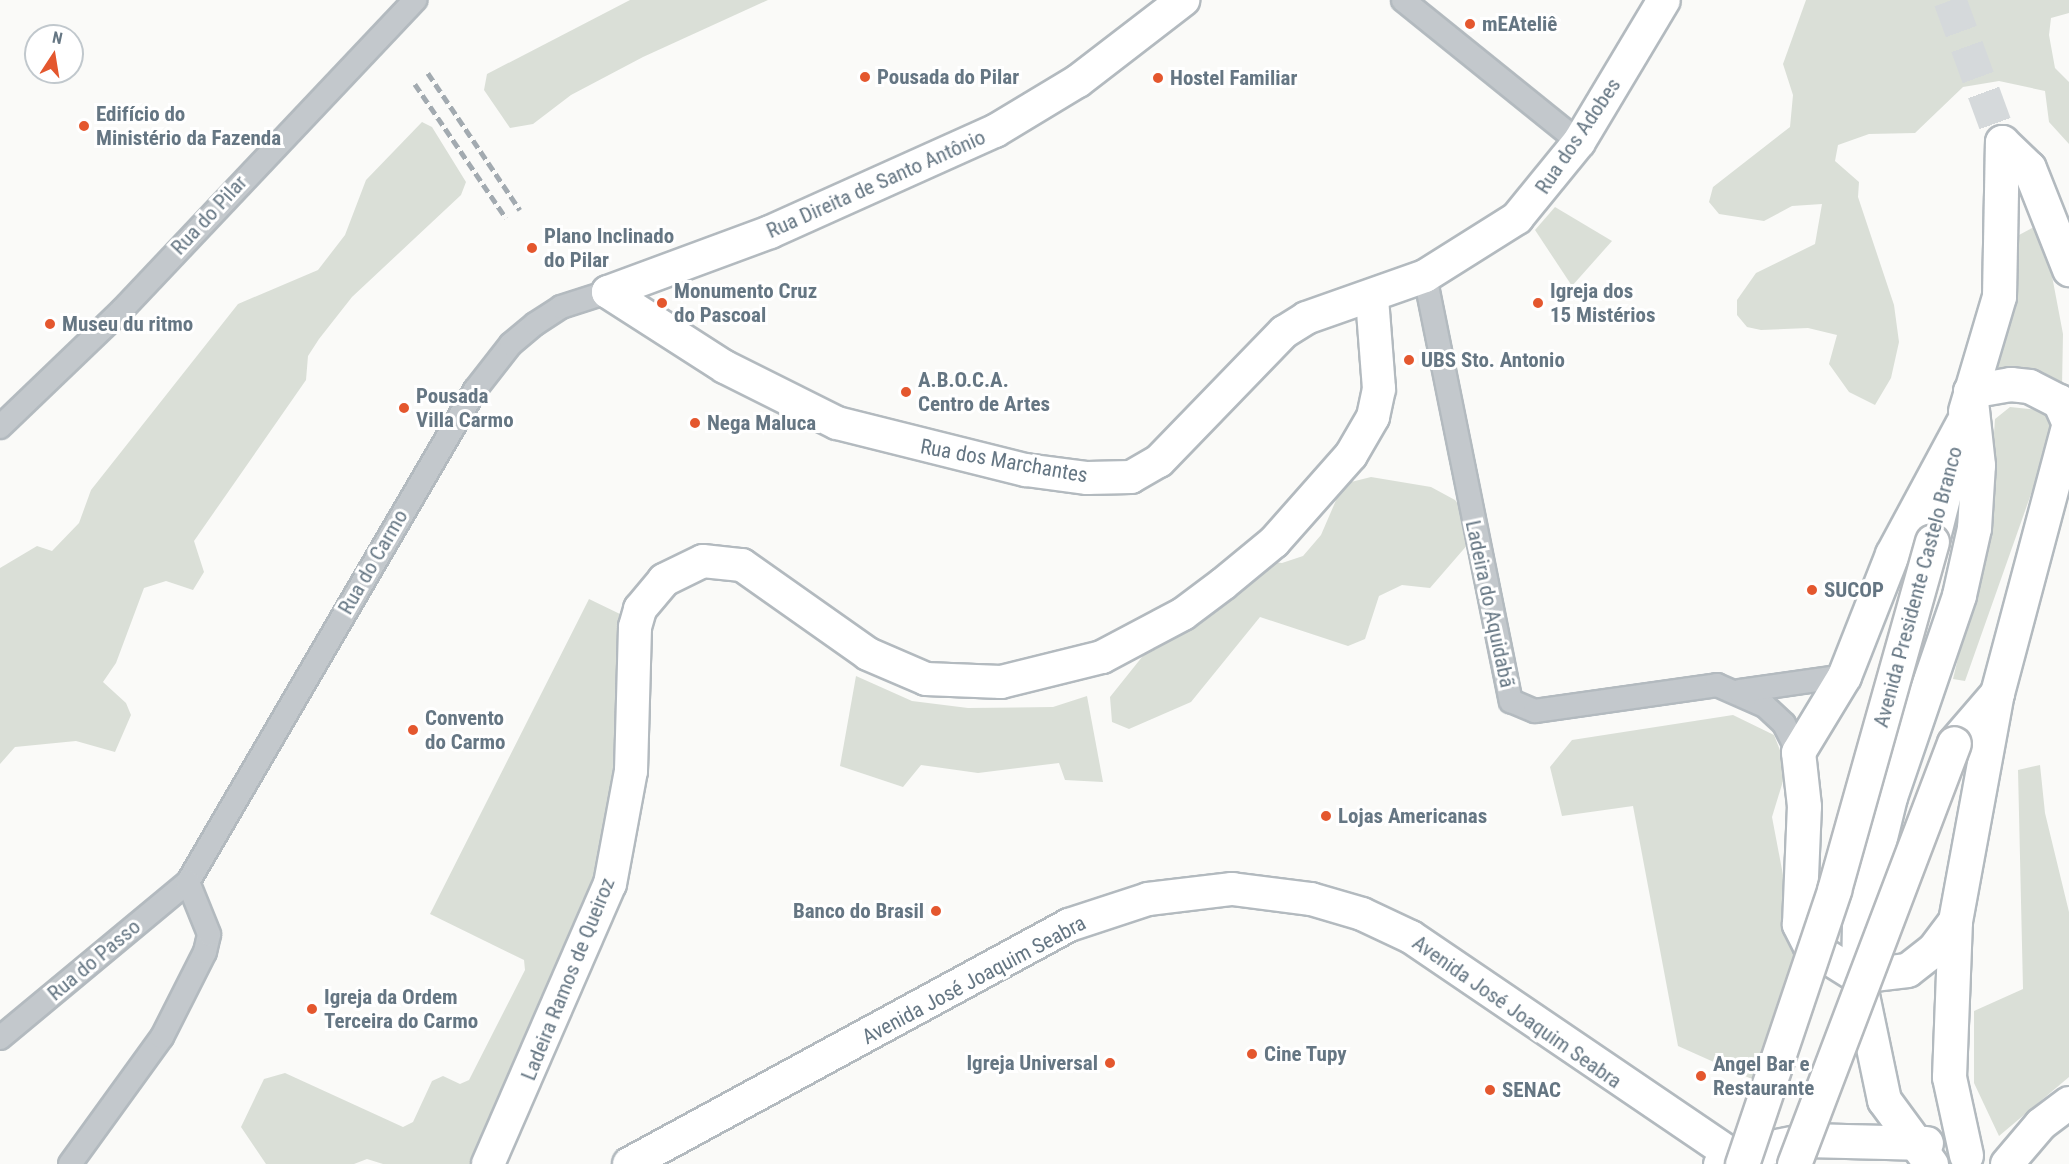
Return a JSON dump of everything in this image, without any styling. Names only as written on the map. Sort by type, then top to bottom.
[{"type":"main road","name":"Rua Direita de Santo Antônio","points":[[608,291],[770,232],[994,131],[1078,81],[1184,0]]},
{"type":"main road","name":"Rua dos Adobes","points":[[1372,298],[1425,276],[1518,218],[1579,142],[1664,0]]},
{"type":"main road","name":"Avenida Presidente Castelo Branco","points":[[1736,1162],[1834,890],[1932,541],[1970,391],[1999,296],[2002,142],[2030,168],[2069,268]]},
{"type":"main road","name":"Rua dos Marchantes","points":[[608,291],[725,367],[837,423],[1026,470],[1096,478],[1145,471],[1284,332],[1306,318],[1372,298]]},
{"type":"main road","name":"Ladeira Ramos de Queiroz","points":[[488,1164],[610,885],[631,771],[635,627],[640,609],[664,580],[703,561],[742,565],[880,662],[926,679],[1002,682],[1102,657],[1184,614],[1223,584],[1274,542],[1351,455],[1373,417],[1378,389],[1372,298]]},
{"type":"main road","points":[[1931,1164],[1909,1139],[1884,1100],[1858,976],[1865,885],[1959,595],[1974,528],[1978,465],[1970,391],[2000,385],[2029,387],[2058,400],[2069,423],[1997,693],[1955,921],[1949,1077],[1976,1160]]},
{"type":"main road","points":[[1955,921],[1918,964],[1858,976],[1826,959],[1801,934],[1804,806],[1798,752],[1844,676],[1892,554],[1962,424]]},
{"type":"main road","points":[[1794,1164],[1954,743],[1997,693]]},
{"type":"main road","name":"Avenida José Joaquim Seabra","points":[[629,1164],[1070,925],[1148,899],[1232,889],[1311,899],[1362,914],[1411,937],[1736,1162]]},
{"type":"main road","points":[[2007,1164],[2041,1124],[2069,1103]]},
{"type":"main road","points":[[1736,1162],[1806,1140],[1909,1139],[1976,1160]]},
{"type":"street","name":"Rua do Pilar","points":[[0,427],[122,310],[415,0]]},
{"type":"street","points":[[1403,0],[1579,142]]},
{"type":"street","name":"Ladeira do Aquidabã","points":[[1425,276],[1511,700],[1534,711],[1699,685],[1740,691],[1844,676]]},
{"type":"street","name":"Rua do Carmo","points":[[188,882],[475,390],[511,344],[535,324],[561,307],[608,291]]},
{"type":"street","name":"Ladeira do Aquidabã","points":[[1740,691],[1784,724],[1798,752]]},
{"type":"street","points":[[70,1164],[162,1037],[205,952],[209,934],[188,882]]},
{"type":"street","name":"Rua do Passo","points":[[0,1038],[188,882]]},
{"type":"shaded area","points":[[630,0],[768,0],[643,57],[571,95],[533,124],[510,128],[484,90],[487,74]]},
{"type":"shaded area","points":[[1806,0],[2069,0],[2069,13],[2051,18],[2049,35],[2055,68],[2069,82],[2069,144],[2049,122],[2045,91],[1999,81],[1963,87],[1915,133],[1869,134],[1838,145],[1835,161],[1859,182],[1858,197],[1894,305],[1899,342],[1891,378],[1875,405],[1849,392],[1829,364],[1837,335],[1808,328],[1761,330],[1747,327],[1737,315],[1737,300],[1756,273],[1815,244],[1822,204],[1792,206],[1764,221],[1719,214],[1709,202],[1713,187],[1790,127],[1793,95],[1783,64]]},
{"type":"shaded area","points":[[422,122],[432,127],[466,182],[461,195],[352,297],[319,339],[308,356],[306,380],[194,541],[204,572],[193,590],[166,581],[144,588],[116,663],[103,682],[126,703],[131,715],[115,752],[76,741],[15,747],[0,764],[0,568],[37,546],[52,551],[79,523],[91,490],[238,304],[318,270],[345,235],[366,180]]},
{"type":"shaded area","points":[[1555,207],[1612,241],[1572,286],[1535,230]]},
{"type":"shaded area","points":[[2034,227],[2049,260],[2063,334],[2062,386],[1992,370],[2014,290],[2019,235]]},
{"type":"shaded area","points":[[2010,407],[2040,410],[2055,426],[1965,681],[1953,679],[1987,536],[1995,419]]},
{"type":"shaded area","points":[[1371,477],[1431,487],[1455,500],[1468,517],[1469,543],[1430,588],[1402,585],[1379,596],[1365,639],[1348,646],[1260,617],[1191,702],[1129,729],[1112,722],[1110,697],[1158,637],[1252,559],[1282,563],[1303,556],[1321,535],[1343,484]]},
{"type":"shaded area","points":[[589,599],[620,614],[619,777],[597,879],[475,1164],[383,1164],[367,1159],[354,1164],[266,1164],[241,1127],[264,1079],[285,1073],[403,1127],[413,1122],[432,1081],[443,1076],[460,1084],[469,1080],[525,970],[524,960],[430,914]]},
{"type":"shaded area","points":[[856,676],[912,701],[968,708],[1053,707],[1087,696],[1103,782],[1065,780],[1059,763],[978,773],[921,765],[903,787],[840,766]]},
{"type":"shaded area","points":[[1733,715],[1774,735],[1787,768],[1772,817],[1798,954],[1754,1080],[1678,1046],[1633,806],[1562,816],[1550,767],[1572,740]]},
{"type":"shaded area","points":[[2040,765],[2045,813],[2069,912],[2069,1077],[1999,1136],[1974,1083],[1974,1011],[2023,989],[2018,770]]},
{"type":"tunnel","points":[[1950,0],[2002,142]]},
{"type":"railway","points":[[428,73],[520,210]]},
{"type":"railway","points":[[415,84],[506,218]]},
{"type":"place","name":"mEAteliê","points":[[1470,24]]},
{"type":"place","name":"Pousada do Pilar","points":[[865,77]]},
{"type":"place","name":"Hostel Familiar","points":[[1158,78]]},
{"type":"place","name":"Edifício do Ministério da Fazenda","points":[[84,126]]},
{"type":"place","name":"Plano Inclinado do Pilar","points":[[532,248]]},
{"type":"place","name":"Monumento Cruz do Pascoal","points":[[662,303]]},
{"type":"place","name":"Igreja dos 15 Mistérios","points":[[1538,303]]},
{"type":"place","name":"Museu du ritmo","points":[[50,324]]},
{"type":"place","name":"UBS Sto. Antonio","points":[[1409,360]]},
{"type":"place","name":"A.B.O.C.A. Centro de Artes","points":[[906,392]]},
{"type":"place","name":"Pousada Villa Carmo","points":[[404,408]]},
{"type":"place","name":"Nega Maluca","points":[[695,423]]},
{"type":"place","name":"SUCOP","points":[[1812,590]]},
{"type":"place","name":"Convento do Carmo","points":[[413,730]]},
{"type":"place","name":"Lojas Americanas","points":[[1326,816]]},
{"type":"place","name":"Banco do Brasil","points":[[936,911]]},
{"type":"place","name":"Igreja da Ordem Terceira do Carmo","points":[[312,1009]]},
{"type":"place","name":"Cine Tupy","points":[[1252,1054]]},
{"type":"place","name":"Igreja Universal","points":[[1110,1063]]},
{"type":"place","name":"Angel Bar e Restaurante","points":[[1701,1076]]},
{"type":"place","name":"SENAC","points":[[1490,1090]]}]
